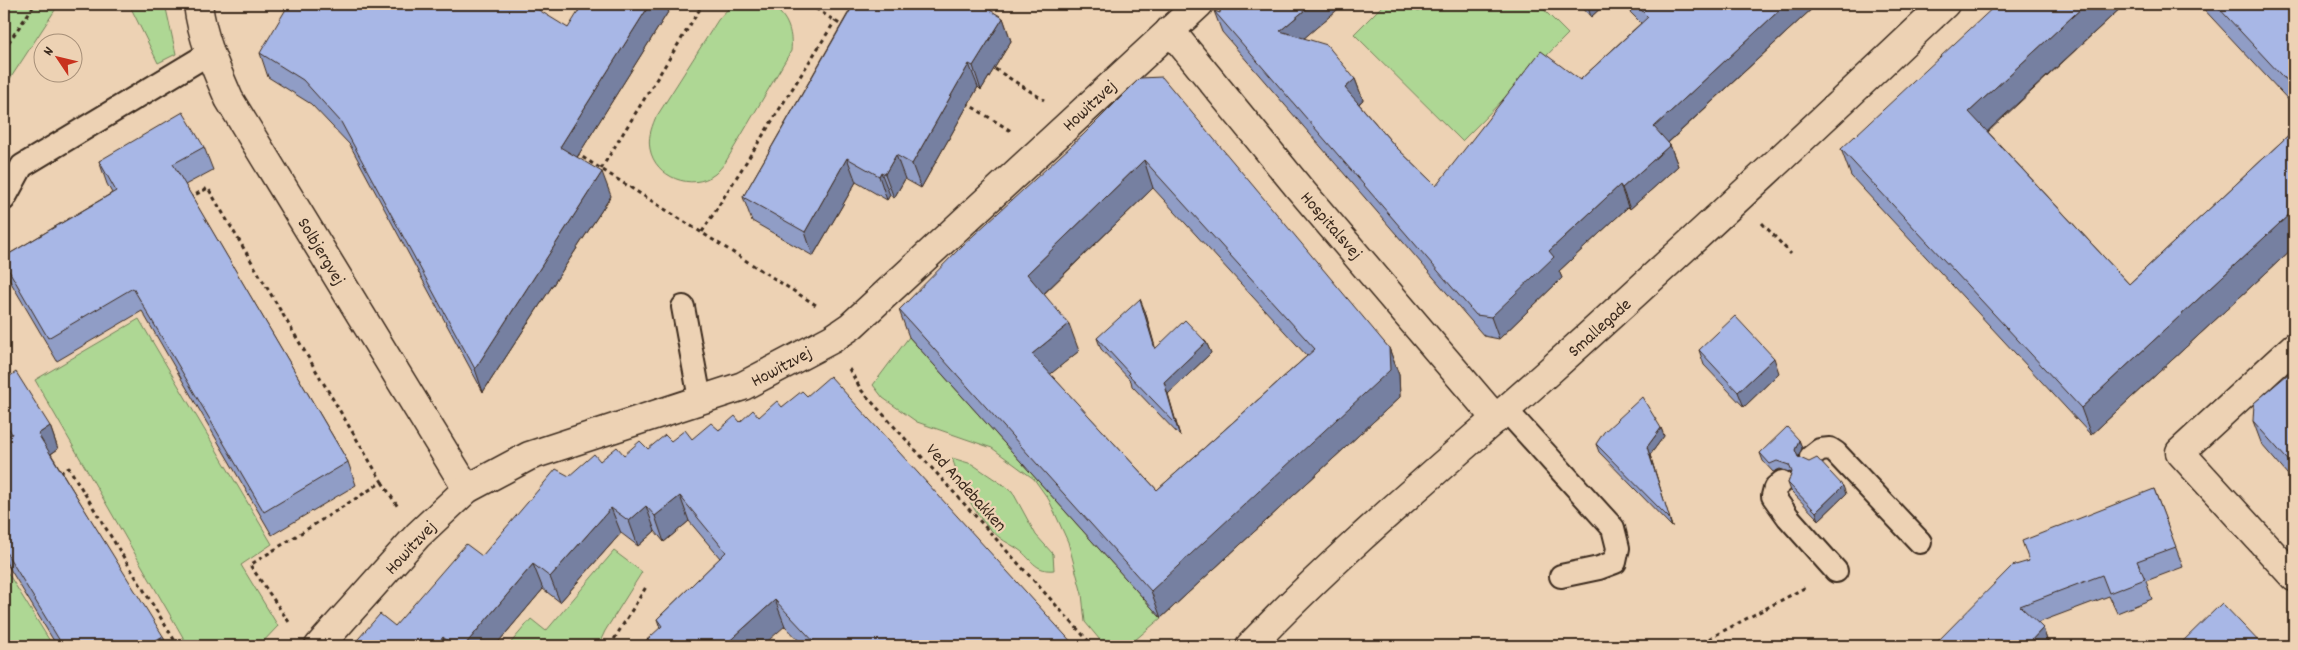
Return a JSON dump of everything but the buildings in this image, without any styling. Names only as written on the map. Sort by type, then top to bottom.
[{"type":"street","name":"Solbjergvej","points":[[198,4],[208,54],[229,99],[467,489]]},
{"type":"street","name":"Howitzvej","points":[[319,646],[418,535],[467,489],[529,456],[743,386],[841,333],[1199,4]]},
{"type":"street","name":"Smallegade","points":[[1250,646],[1340,555],[1501,414],[1739,199],[1945,4]]},
{"type":"street","name":"Hospitalsvej","points":[[1170,30],[1300,188],[1501,414]]},
{"type":"street","points":[[2294,347],[2180,452],[2294,577]]},
{"type":"lane","points":[[4,198],[22,166],[208,54]]},
{"type":"lane","points":[[682,307],[700,399]]},
{"type":"lane","points":[[1501,414],[1613,528],[1618,548],[1615,562],[1599,568],[1561,576]]},
{"type":"lane","points":[[1811,458],[1820,450],[1830,449],[1920,542]]},
{"type":"lane","points":[[1782,482],[1776,488],[1773,496],[1788,517],[1836,571]]},
{"type":"path","points":[[4,50],[35,4]]},
{"type":"path","points":[[601,169],[703,4]]},
{"type":"path","points":[[809,4],[851,31]]},
{"type":"path","points":[[702,232],[835,21]]},
{"type":"path","points":[[995,69],[1075,119]]},
{"type":"path","points":[[959,98],[1041,150]]},
{"type":"path","points":[[569,148],[702,232],[841,333]]},
{"type":"path","points":[[183,202],[208,188],[382,482],[250,565],[294,630]]},
{"type":"path","points":[[1739,199],[1791,254]]},
{"type":"path","name":"Ved Andebakken","points":[[841,333],[862,391],[1092,646]]},
{"type":"path","points":[[53,478],[69,468],[178,646]]},
{"type":"path","points":[[1695,646],[1813,583]]},
{"type":"path","points":[[610,646],[646,587]]},
{"type":"green space","points":[[758,3],[775,8],[784,18],[790,30],[791,51],[725,163],[718,171],[706,179],[696,182],[676,179],[667,174],[653,159],[649,141],[655,119],[718,20],[728,9],[740,4]]},
{"type":"green space","points":[[4,4],[59,4],[41,32],[32,32],[32,45],[4,88]]},
{"type":"green space","points":[[129,4],[165,4],[176,54],[158,63]]},
{"type":"green space","points":[[1384,4],[1410,4],[1418,12],[1426,4],[1538,4],[1568,34],[1462,141],[1354,34]]},
{"type":"green space","points":[[139,319],[272,544],[241,565],[278,626],[259,646],[188,646],[35,380]]},
{"type":"green space","points":[[909,337],[1161,618],[1128,646],[1105,646],[1085,622],[1082,594],[1068,542],[1049,500],[1034,479],[992,448],[917,422],[883,398],[873,385]]},
{"type":"green space","points":[[952,458],[972,464],[1012,491],[1036,535],[1053,554],[1054,570],[1039,568],[1022,552],[990,529],[970,501]]},
{"type":"green space","points":[[614,551],[642,572],[605,631],[598,646],[508,646],[531,619],[546,631]]},
{"type":"green space","points":[[6,570],[53,646],[4,646],[4,571]]}]
